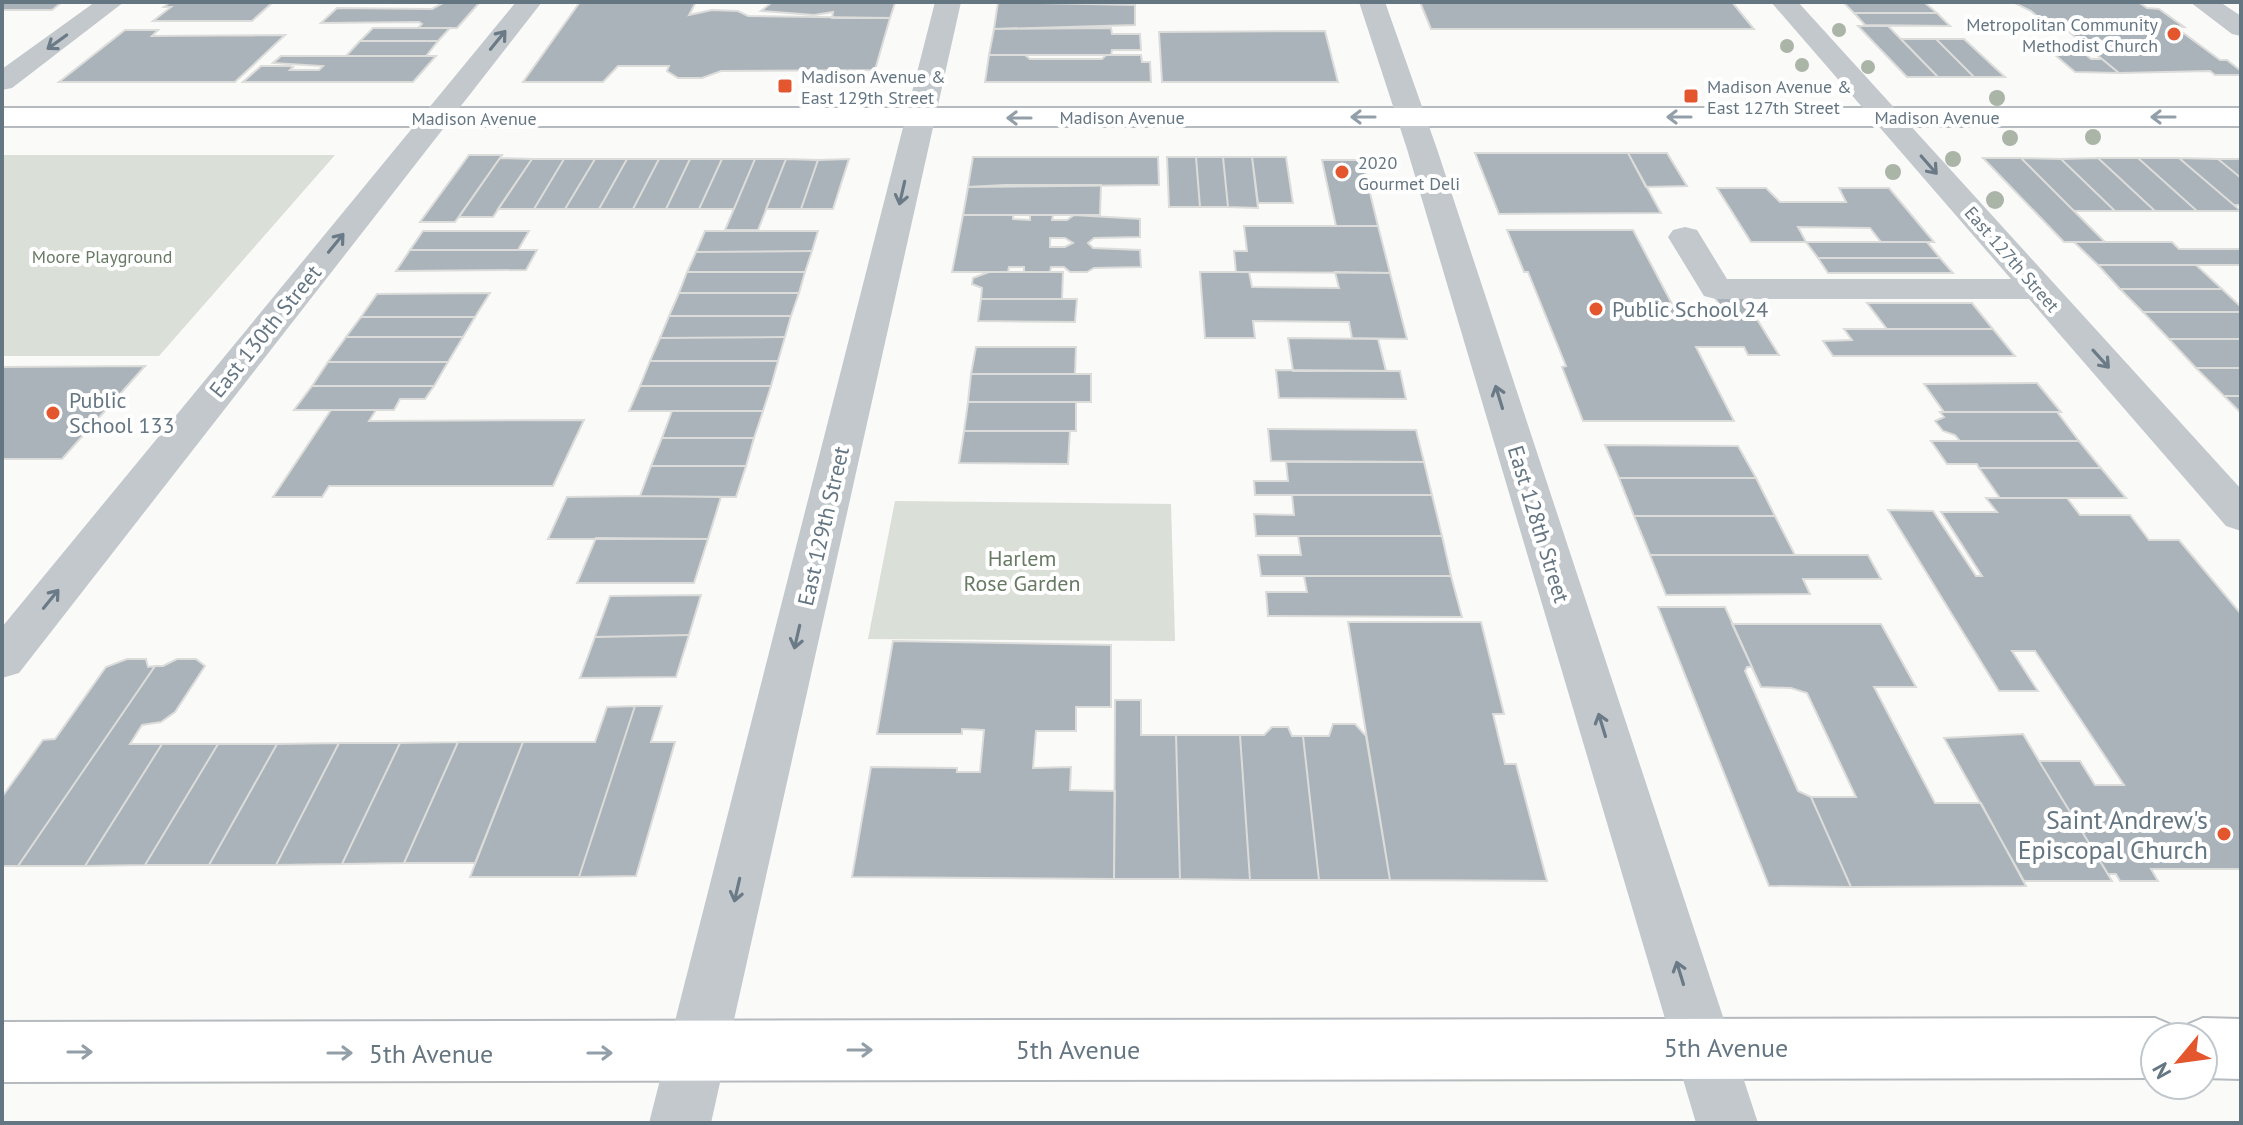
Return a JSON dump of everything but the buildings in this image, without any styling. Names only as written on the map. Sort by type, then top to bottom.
[{"type":"main road","name":"Madison Avenue","points":[[2,117],[2241,117]]},
{"type":"main road","name":"5th Avenue","points":[[2,1052],[2139,1048]]},
{"type":"main road","points":[[2219,1048],[2241,1049]]},
{"type":"street","points":[[2,82],[111,2]]},
{"type":"street","name":"East 130th Street","points":[[2,660],[529,2]]},
{"type":"street","name":"East 129th Street","points":[[680,1123],[948,2]]},
{"type":"street","name":"East 128th Street","points":[[1372,2],[1411,117],[1727,1123]]},
{"type":"street","name":"East 127th Street","points":[[1784,2],[2241,516]]},
{"type":"street","points":[[2203,2],[2241,28]]},
{"type":"street","points":[[1685,237],[1716,289],[2039,289]]},
{"type":"green space","name":"Moore Playground","points":[[2,155],[335,155],[159,356],[2,356]]},
{"type":"green space","name":"Harlem Rose Garden","points":[[895,501],[1171,504],[1175,641],[868,639]]},
{"type":"place","name":"Metropolitan Community Methodist Church","points":[[2174,34]]},
{"type":"place","name":"Madison Avenue & East 129th Street","points":[[785,86]]},
{"type":"place","name":"Madison Avenue & East 127th Street","points":[[1691,96]]},
{"type":"place","name":"2020 Gourmet Deli","points":[[1342,172]]},
{"type":"place","name":"Public School 24","points":[[1596,309]]},
{"type":"place","name":"Public School 133","points":[[53,413]]},
{"type":"place","name":"Saint Andrew's Episcopal Church","points":[[2224,834]]}]
